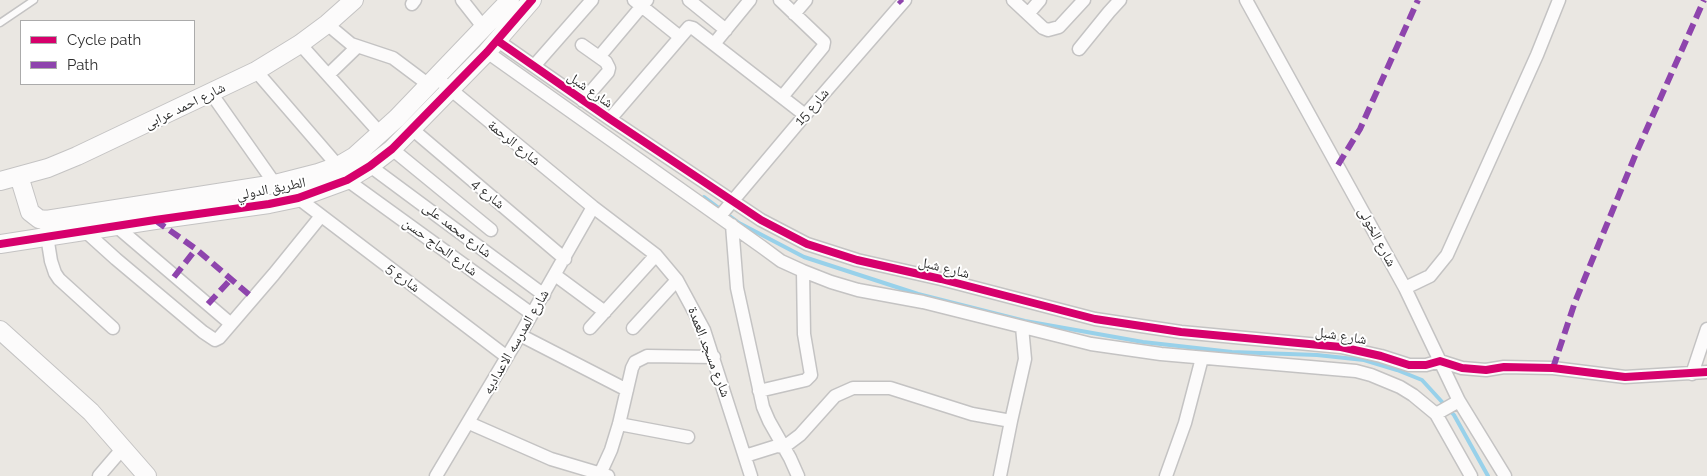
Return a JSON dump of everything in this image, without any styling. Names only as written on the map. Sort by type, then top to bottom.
[{"type":"street","name":"شارع احمد عرابى","points":[[0,181],[48,168],[99,147],[256,71],[300,44],[327,24],[354,0]]},
{"type":"street","points":[[462,0],[484,28]]},
{"type":"street","name":"الطريق الدولي","points":[[343,173],[355,156],[433,81],[510,0]]},
{"type":"street","name":"الطريق الدولي","points":[[46,228],[85,230],[269,204],[298,198],[343,173],[370,166],[392,149],[412,129],[492,47],[532,0]]},
{"type":"street","points":[[534,66],[592,0]]},
{"type":"street","points":[[689,0],[726,30]]},
{"type":"street","points":[[780,0],[824,42],[823,47],[782,97]]},
{"type":"street","points":[[794,14],[806,0]]},
{"type":"street","name":"شارع 15","points":[[720,216],[805,114],[905,0]]},
{"type":"street","points":[[1013,0],[1043,28],[1048,30],[1060,27],[1084,0]]},
{"type":"street","points":[[1028,14],[1040,0]]},
{"type":"street","points":[[1079,50],[1120,0]]},
{"type":"street","name":"شارع الخولى","points":[[1246,0],[1255,6],[1405,288],[1440,362],[1456,402],[1505,476]]},
{"type":"street","points":[[1405,288],[1430,276],[1447,256],[1537,55],[1559,0]]},
{"type":"street","points":[[714,44],[747,1]]},
{"type":"street","points":[[599,57],[641,2],[683,33]]},
{"type":"street","name":"شارع الرحمة","points":[[327,24],[340,36],[357,47],[393,58],[450,90],[593,207]]},
{"type":"street","points":[[610,119],[683,33],[693,28],[805,114]]},
{"type":"street","points":[[300,44],[380,133]]},
{"type":"street","points":[[582,45],[608,65],[608,72],[583,101]]},
{"type":"street","points":[[328,75],[357,47]]},
{"type":"street","name":"شارع شبل","points":[[492,47],[534,66],[761,220],[784,233],[832,253],[1095,319],[1181,332],[1341,347],[1374,354],[1409,365],[1426,365],[1440,362]]},
{"type":"street","name":"شارع شبل","points":[[492,47],[732,225],[782,261],[803,271],[830,282],[858,290],[922,302],[1091,344],[1160,354],[1230,359],[1364,373],[1400,387],[1438,413],[1471,476]]},
{"type":"street","name":"شارع الحاج حسن","points":[[256,71],[343,173],[532,314]]},
{"type":"street","points":[[211,93],[275,184]]},
{"type":"street","name":"شارع 4","points":[[412,129],[565,258]]},
{"type":"street","points":[[392,149],[491,230]]},
{"type":"street","name":"شارع محمد على","points":[[370,166],[544,295]]},
{"type":"street","name":"الطريق الدولي","points":[[0,244],[46,228],[275,184],[318,173],[343,173]]},
{"type":"street","points":[[18,176],[30,212],[46,228],[55,273],[113,328]]},
{"type":"street","name":"شارع 5","points":[[298,198],[508,357]]},
{"type":"street","name":"شارع مسجد العمدة","points":[[593,207],[656,255],[677,280],[704,330],[751,476]]},
{"type":"street","name":"شارع المدرسه الاعداديه","points":[[436,476],[508,357],[593,207]]},
{"type":"street","points":[[85,230],[116,259],[215,340],[231,324],[321,216]]},
{"type":"street","points":[[732,225],[737,288],[759,391],[769,421],[798,476]]},
{"type":"street","points":[[116,226],[231,324]]},
{"type":"street","points":[[590,328],[656,255]]},
{"type":"street","points":[[759,391],[806,380],[811,375],[804,334],[803,271]]},
{"type":"street","points":[[555,275],[605,312]]},
{"type":"street","points":[[633,328],[677,280]]},
{"type":"street","points":[[1000,476],[1025,359],[1022,328]]},
{"type":"street","points":[[1692,374],[1707,329]]},
{"type":"street","points":[[0,330],[72,394],[147,476]]},
{"type":"street","points":[[520,335],[627,390]]},
{"type":"street","points":[[469,423],[551,459],[604,475],[635,362],[647,356],[714,357]]},
{"type":"street","points":[[1166,476],[1184,423],[1202,358]]},
{"type":"street","points":[[1440,362],[1462,368],[1486,370],[1553,368],[1625,378],[1707,372]]},
{"type":"street","points":[[745,456],[776,446],[784,447],[800,434],[835,396],[853,388],[890,388],[972,414],[1011,421]]},
{"type":"street","points":[[1438,413],[1456,402]]},
{"type":"street","points":[[619,424],[688,437]]},
{"type":"street","points":[[99,476],[123,448]]},
{"type":"lane","points":[[0,24],[34,0]]},
{"type":"waterway","points":[[704,197],[739,223],[804,257],[918,294],[1025,321],[1143,342],[1232,352],[1317,355],[1364,360],[1397,370],[1422,380],[1454,415],[1488,476]]},
{"type":"marked path","points":[[899,0],[902,3]]},
{"type":"marked path","points":[[1338,165],[1360,129],[1418,0]]},
{"type":"marked path","points":[[1553,368],[1575,302],[1637,151],[1704,0]]},
{"type":"marked path","points":[[155,220],[196,249],[253,298]]},
{"type":"marked path","points":[[174,277],[196,249]]},
{"type":"marked path","points":[[208,304],[231,279]]},
{"type":"cycle path","points":[[0,244],[269,204],[298,198],[347,180],[370,166],[392,149],[487,52],[532,0]]},
{"type":"cycle path","points":[[498,41],[761,220],[807,244],[857,260],[941,279],[1095,319],[1181,332],[1341,347],[1381,356],[1409,365],[1426,365],[1440,361],[1462,368],[1486,370],[1504,367],[1553,368],[1625,377],[1707,372]]}]
